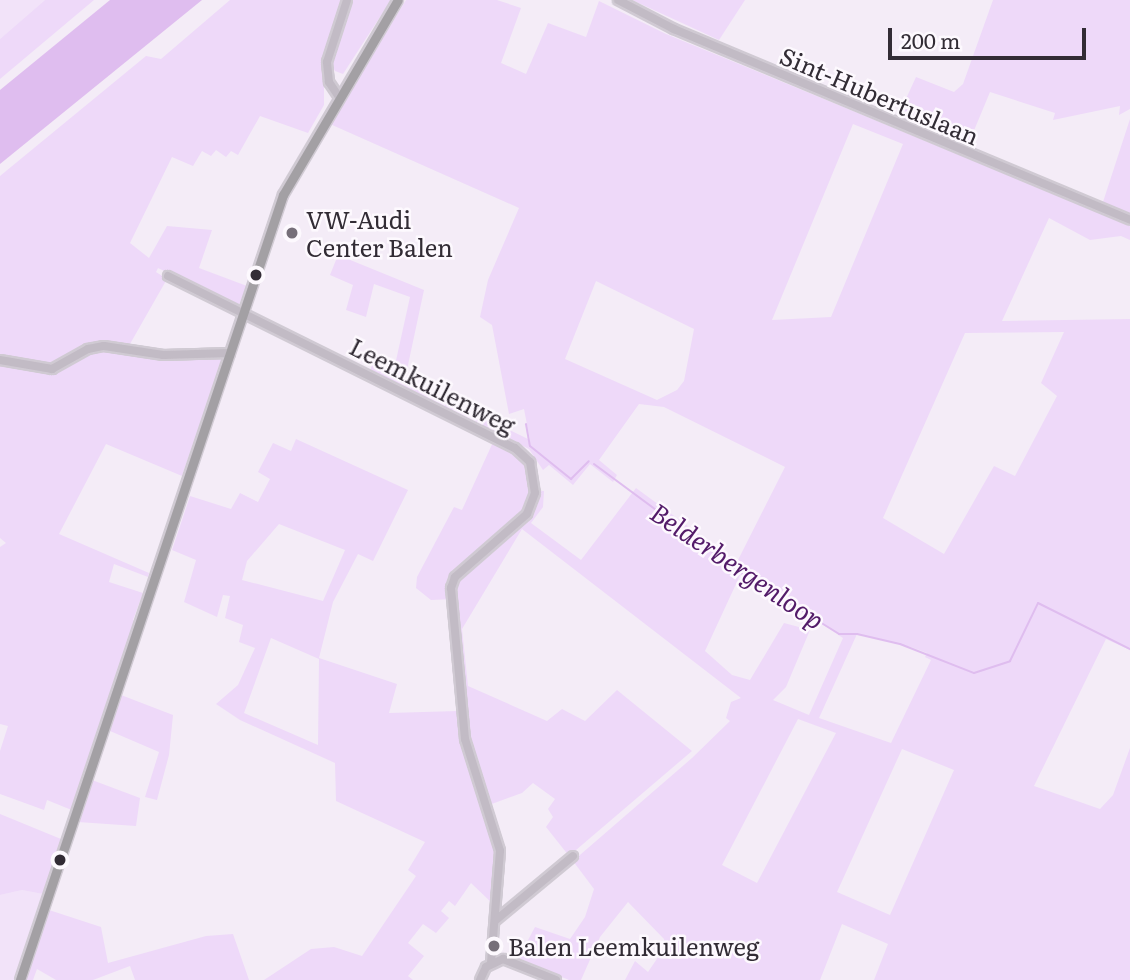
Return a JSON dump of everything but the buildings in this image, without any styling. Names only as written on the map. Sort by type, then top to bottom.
[{"type":"street","points":[[339,97],[329,82],[327,62],[347,0]]},
{"type":"street","points":[[20,980],[284,195],[398,0]]},
{"type":"street","name":"Sint-Hubertuslaan","points":[[618,0],[674,29],[1130,220]]},
{"type":"street","points":[[167,276],[243,313]]},
{"type":"street","name":"Leemkuilenweg","points":[[243,313],[515,447],[530,462],[535,493],[527,514],[455,577],[451,588],[465,739],[500,851],[491,963]]},
{"type":"street","points":[[0,360],[51,369],[88,349],[104,346],[163,355],[230,353]]},
{"type":"street","points":[[496,919],[573,856]]},
{"type":"street","points":[[480,980],[491,963],[507,960],[556,980]]},
{"type":"shaded area","points":[[0,0],[45,0],[0,39]]},
{"type":"shaded area","points":[[45,0],[94,0],[0,79],[0,39]]},
{"type":"shaded area","points":[[110,0],[202,0],[0,164],[0,90]]},
{"type":"shaded area","points":[[230,0],[344,0],[324,59],[324,105],[308,133],[260,116],[238,155],[231,151],[226,157],[216,150],[211,156],[202,151],[193,166],[172,157],[130,243],[149,258],[167,226],[212,230],[199,268],[247,286],[238,307],[158,268],[156,272],[167,279],[130,344],[98,341],[55,363],[103,348],[152,355],[224,354],[182,476],[106,444],[59,534],[149,573],[148,577],[114,564],[109,582],[143,593],[133,620],[137,621],[74,811],[47,800],[44,810],[0,794],[0,751],[8,726],[0,724],[0,547],[6,543],[0,538],[0,176],[146,56],[161,59]]},
{"type":"shaded area","points":[[353,0],[391,0],[343,74],[335,71],[330,62]]},
{"type":"shaded area","points":[[406,0],[497,0],[521,8],[501,63],[526,74],[548,23],[586,37],[599,1],[666,34],[1130,225],[1130,240],[1121,236],[1090,240],[1049,218],[1002,321],[1130,319],[1130,650],[1106,639],[1034,786],[1100,809],[1113,795],[1130,748],[1130,980],[874,980],[888,944],[842,924],[820,980],[625,980],[635,961],[648,972],[665,947],[664,939],[628,902],[600,937],[581,980],[569,980],[518,959],[535,927],[570,939],[585,917],[594,889],[573,861],[692,758],[730,721],[726,718],[731,702],[741,698],[522,529],[462,629],[468,686],[547,721],[562,709],[585,721],[617,690],[692,751],[569,856],[546,827],[553,817],[548,809],[555,799],[533,783],[522,793],[489,805],[469,739],[454,599],[431,600],[416,588],[417,577],[454,507],[462,510],[494,440],[524,458],[530,490],[544,491],[543,507],[531,523],[581,560],[636,488],[737,562],[785,467],[664,407],[639,404],[599,460],[617,475],[613,482],[590,464],[573,485],[549,465],[543,470],[529,449],[370,370],[376,357],[395,365],[410,297],[374,284],[366,317],[346,310],[353,285],[330,275],[338,255],[424,290],[405,379],[530,440],[524,409],[509,414],[492,325],[480,317],[488,280],[519,208],[330,124]],"holes":[[[853,124],[903,144],[831,317],[772,320]],[[596,281],[694,329],[684,381],[677,390],[657,400],[565,359]],[[1064,332],[1041,383],[1057,396],[1015,476],[994,466],[944,554],[883,518],[965,333]],[[742,571],[843,638],[809,715],[773,700],[786,687],[810,630],[784,623],[750,680],[732,675],[705,651]],[[857,634],[911,647],[927,653],[925,657],[931,660],[891,743],[819,718]],[[798,719],[836,733],[757,883],[722,865]],[[902,749],[954,770],[890,915],[837,892]]]},
{"type":"shaded area","points":[[632,0],[745,0],[719,40]]},
{"type":"shaded area","points":[[993,0],[1130,0],[1130,109],[1119,115],[1120,106],[1053,120],[1055,113],[990,92],[968,145],[898,116],[916,77],[954,92],[963,84]]},
{"type":"shaded area","points":[[1130,119],[1130,214],[1103,202]]},
{"type":"shaded area","points":[[296,439],[408,490],[373,561],[358,554],[333,602],[319,658],[397,684],[389,713],[458,711],[469,768],[496,853],[494,905],[471,883],[455,906],[449,901],[441,911],[449,918],[436,933],[423,924],[408,943],[424,956],[408,976],[413,980],[264,980],[311,949],[334,947],[362,956],[416,876],[408,870],[425,842],[336,801],[335,763],[240,720],[216,704],[238,685],[255,648],[239,642],[243,625],[225,618],[230,596],[223,595],[217,617],[184,602],[196,560],[172,550],[190,496],[231,509],[240,493],[258,502],[270,479],[258,472],[273,443],[291,451]],"holes":[[[279,524],[345,550],[323,601],[242,580],[247,561]],[[271,638],[319,659],[318,745],[244,713]]]},
{"type":"shaded area","points":[[121,695],[173,715],[169,755],[157,800],[145,797],[159,752],[110,731]]},
{"type":"shaded area","points":[[92,780],[140,798],[136,826],[78,822]]},
{"type":"shaded area","points":[[0,814],[61,839],[43,894],[22,890],[0,895]]},
{"type":"shaded area","points":[[22,890],[43,894],[14,980],[0,980],[0,895]]},
{"type":"shaded area","points":[[49,910],[101,927],[108,963],[206,936],[233,934],[249,980],[135,980],[130,966],[93,980],[56,980],[37,969],[33,980],[26,980]]},
{"type":"waterway","name":"Belderbergenloop","points":[[526,424],[530,446],[571,479],[589,461]]},
{"type":"waterway","name":"Belderbergenloop","points":[[594,464],[744,575],[839,634],[857,634],[900,644],[974,673],[1010,661],[1038,603],[1130,649]]},
{"type":"transit line","points":[[20,980],[283,195],[398,0]]},
{"type":"place","name":"VW-Audi Center Balen","points":[[292,233]]},
{"type":"place","name":"Balen Leemkuilenweg","points":[[494,946]]}]
